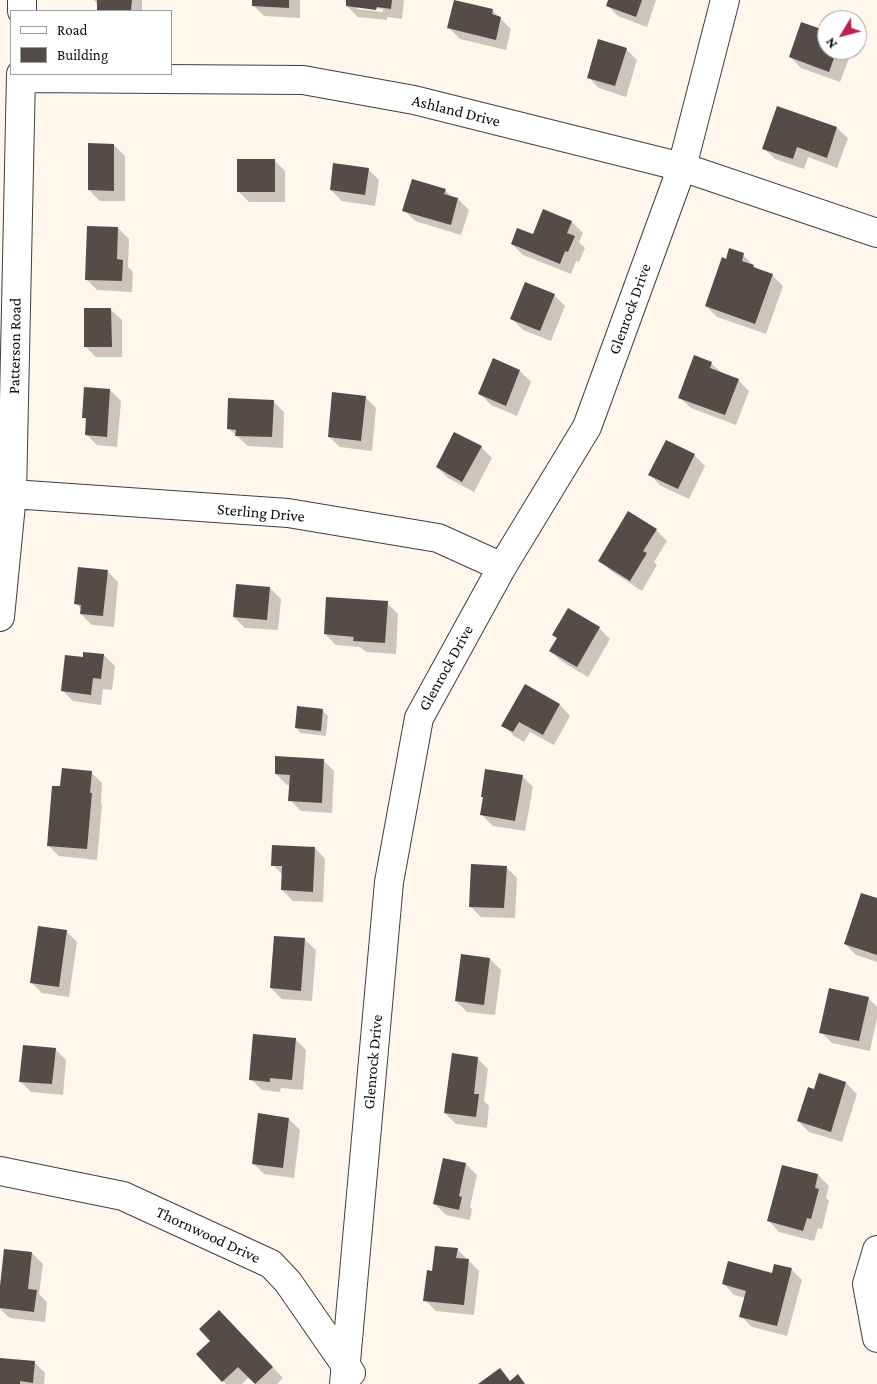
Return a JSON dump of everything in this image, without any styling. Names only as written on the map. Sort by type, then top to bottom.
[{"type":"street","name":"Glenrock Drive","points":[[350,1378],[389,882],[418,718],[502,567],[587,428],[682,167],[725,0]]},
{"type":"street","name":"Ashland Drive","points":[[21,76],[303,80],[414,100],[682,167],[877,233]]},
{"type":"street","name":"Patterson Road","points":[[0,617],[12,494],[21,76]]},
{"type":"street","name":"Sterling Drive","points":[[12,494],[288,514],[438,538],[502,567]]},
{"type":"street","name":"Thornwood Drive","points":[[0,1171],[123,1196],[271,1264],[288,1282],[350,1378]]},
{"type":"street","points":[[877,1250],[867,1284],[877,1338]]},
{"type":"building","points":[[97,0],[132,0],[131,10],[97,10]]},
{"type":"building","points":[[252,0],[289,0],[289,8],[252,6]]},
{"type":"building","points":[[346,0],[392,0],[391,9],[377,7],[376,10],[346,6]]},
{"type":"building","points":[[454,0],[493,9],[492,14],[501,17],[496,40],[447,28]]},
{"type":"building","points":[[608,0],[642,0],[636,17],[606,6]]},
{"type":"building","points":[[801,22],[817,28],[817,60],[833,60],[829,72],[789,57]]},
{"type":"building","points":[[598,39],[627,48],[615,86],[587,78]]},
{"type":"building","points":[[777,106],[837,127],[827,158],[797,147],[793,159],[762,149]]},
{"type":"building","points":[[88,143],[114,144],[114,191],[88,190]]},
{"type":"building","points":[[237,159],[275,159],[275,192],[237,192]]},
{"type":"building","points":[[333,163],[369,168],[365,195],[330,190]]},
{"type":"building","points":[[412,179],[446,189],[444,194],[458,198],[451,225],[402,211]]},
{"type":"building","points":[[543,209],[572,221],[567,233],[575,236],[568,252],[565,251],[560,264],[511,244],[517,228],[533,234]]},
{"type":"building","points":[[87,226],[118,227],[117,259],[123,260],[122,281],[85,280]]},
{"type":"building","points":[[729,248],[744,253],[742,261],[773,274],[755,324],[705,306],[722,257],[726,259]]},
{"type":"building","points":[[525,282],[555,294],[540,331],[510,319]]},
{"type":"building","points":[[84,308],[111,308],[112,347],[84,347]]},
{"type":"building","points":[[694,355],[712,362],[710,368],[739,379],[725,415],[678,398]]},
{"type":"building","points":[[493,358],[520,370],[506,406],[478,394]]},
{"type":"building","points":[[84,387],[110,389],[107,437],[85,435],[86,418],[82,418]]},
{"type":"building","points":[[332,392],[366,396],[361,441],[328,437]]},
{"type":"building","points":[[228,398],[274,400],[272,437],[235,436],[236,430],[227,429]]},
{"type":"building","points":[[454,432],[482,446],[462,482],[436,467]]},
{"type":"building","points":[[666,440],[695,454],[678,489],[648,475]]},
{"type":"building","points":[[628,511],[657,529],[643,551],[647,553],[630,581],[598,561]]},
{"type":"building","points":[[78,567],[108,570],[103,616],[80,614],[81,605],[74,604]]},
{"type":"building","points":[[236,584],[270,587],[267,620],[233,617]]},
{"type":"building","points":[[326,597],[388,601],[385,643],[353,641],[354,637],[324,634]]},
{"type":"building","points":[[568,608],[600,627],[577,667],[549,651],[557,638],[552,635]]},
{"type":"building","points":[[83,652],[104,654],[101,679],[93,678],[91,695],[61,691],[65,655],[83,657]]},
{"type":"building","points":[[525,684],[560,704],[543,735],[519,722],[513,732],[501,726]]},
{"type":"building","points":[[297,706],[323,709],[321,731],[295,728]]},
{"type":"building","points":[[275,756],[324,759],[322,803],[288,801],[290,775],[275,774]]},
{"type":"building","points":[[62,768],[92,771],[87,849],[47,846],[52,786],[60,786]]},
{"type":"building","points":[[485,769],[523,775],[515,821],[480,815]]},
{"type":"building","points":[[272,845],[315,847],[313,892],[281,890],[282,866],[271,866]]},
{"type":"building","points":[[471,864],[507,866],[504,908],[469,907]]},
{"type":"building","points":[[861,893],[877,898],[877,955],[844,944]]},
{"type":"building","points":[[38,926],[67,930],[59,987],[30,983]]},
{"type":"building","points":[[274,936],[305,938],[301,991],[270,988]]},
{"type":"building","points":[[461,954],[490,958],[484,1005],[455,1001]]},
{"type":"building","points":[[829,988],[869,997],[859,1041],[819,1033]]},
{"type":"building","points":[[253,1034],[296,1038],[292,1080],[270,1078],[270,1082],[249,1080]]},
{"type":"building","points":[[23,1045],[56,1048],[52,1084],[19,1082]]},
{"type":"building","points":[[452,1053],[478,1057],[474,1094],[479,1094],[476,1117],[444,1113]]},
{"type":"building","points":[[819,1073],[846,1082],[831,1132],[797,1121],[808,1087],[814,1089]]},
{"type":"building","points":[[258,1113],[289,1118],[283,1168],[252,1164]]},
{"type":"building","points":[[443,1158],[466,1163],[459,1196],[462,1197],[459,1210],[433,1204]]},
{"type":"building","points":[[782,1165],[818,1174],[815,1188],[819,1189],[811,1219],[807,1218],[803,1231],[767,1221]]},
{"type":"building","points":[[435,1246],[458,1248],[456,1258],[469,1259],[464,1305],[423,1301],[427,1270],[432,1271]]},
{"type":"building","points":[[4,1249],[32,1252],[28,1289],[37,1290],[34,1312],[0,1308]]},
{"type":"building","points":[[728,1261],[772,1273],[774,1264],[792,1268],[777,1326],[739,1317],[746,1291],[722,1284]]},
{"type":"building","points":[[219,1310],[273,1367],[255,1384],[238,1367],[222,1382],[196,1354],[210,1341],[199,1329]]},
{"type":"building","points":[[0,1358],[35,1361],[33,1383],[20,1381],[20,1384],[0,1384]]},
{"type":"building","points":[[500,1368],[510,1381],[518,1374],[525,1384],[478,1384]]}]
